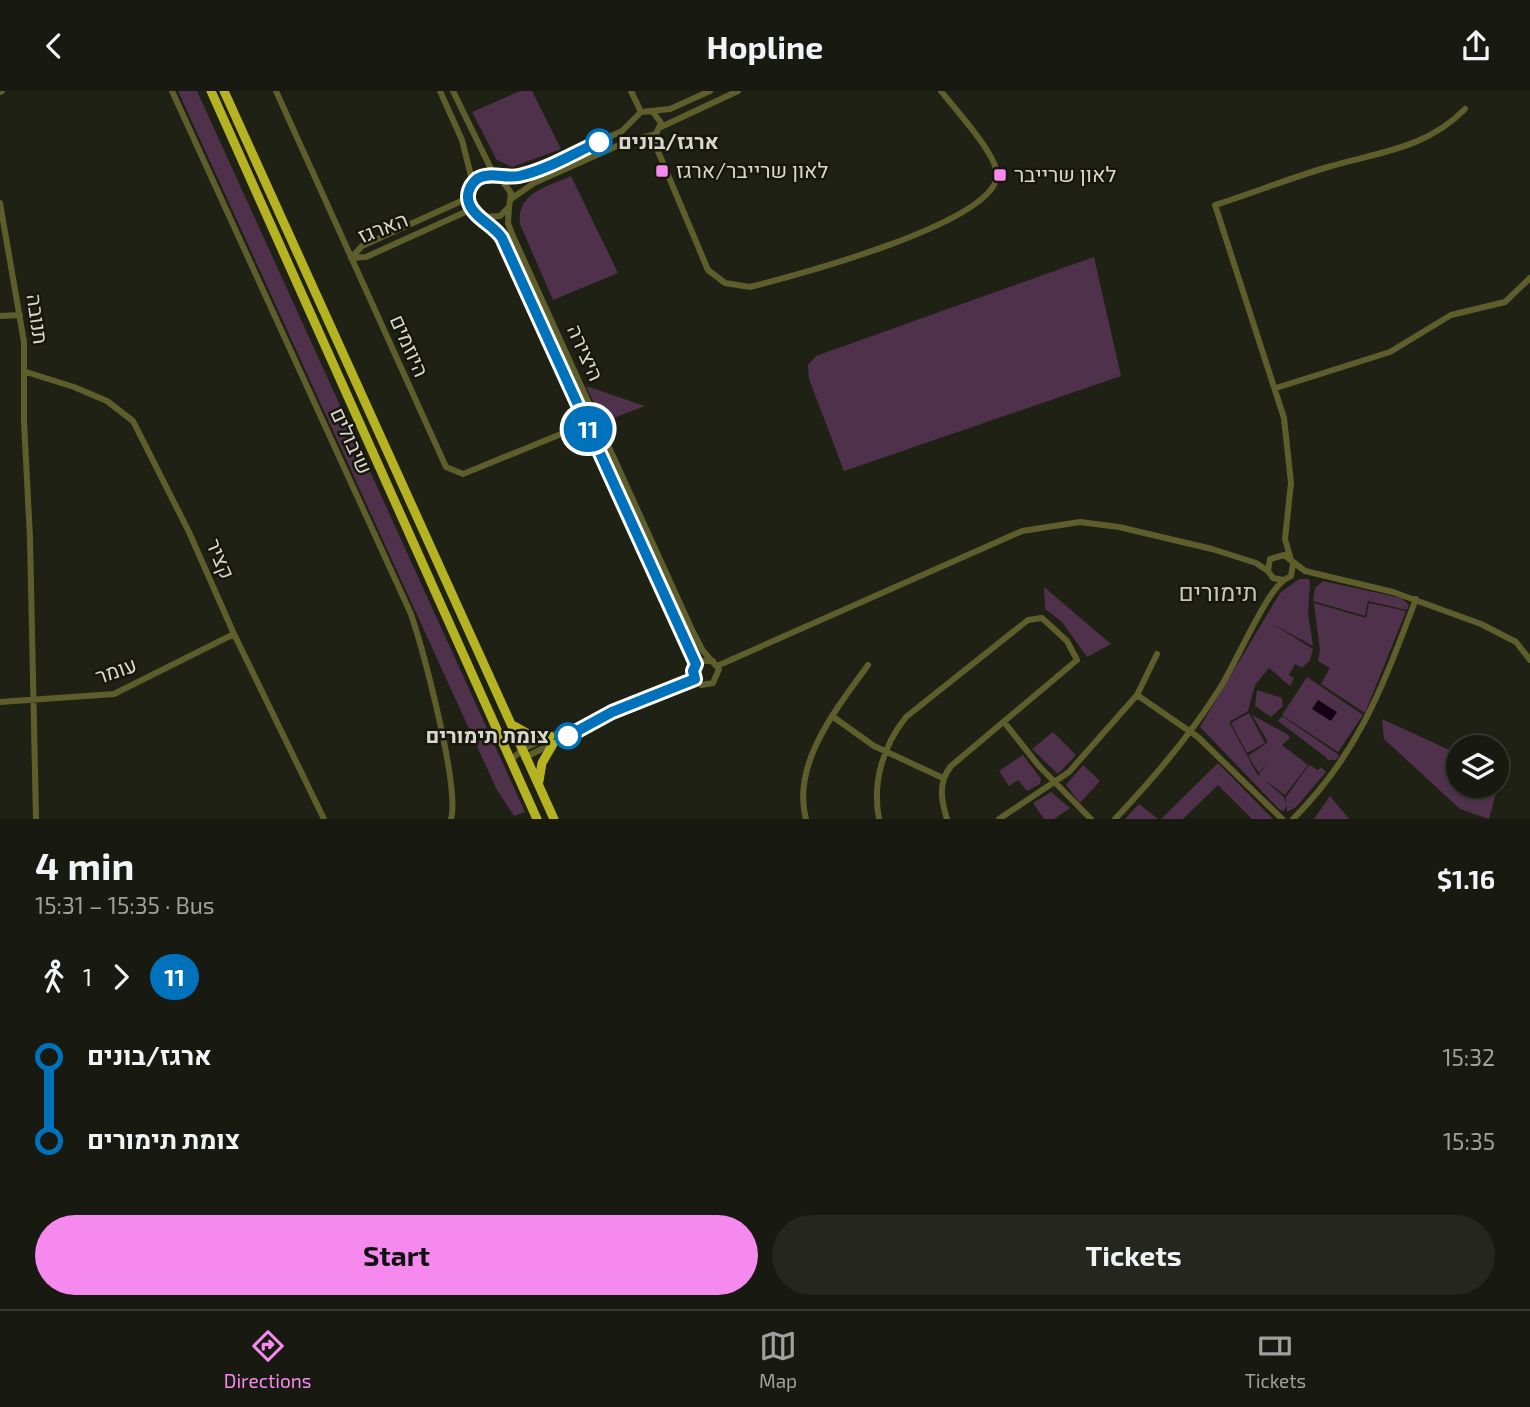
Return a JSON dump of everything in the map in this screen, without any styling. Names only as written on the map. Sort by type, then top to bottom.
[{"type":"highway","points":[[211,91],[537,819]]},
{"type":"highway","points":[[225,91],[554,819]]},
{"type":"highway","points":[[510,722],[526,734],[551,740],[541,768],[540,786]]},
{"type":"street","name":"שיבולים","points":[[172,91],[411,614],[434,697],[451,788],[454,810],[451,819]]},
{"type":"street","name":"היוזמים","points":[[275,91],[446,467],[463,474],[597,420]]},
{"type":"street","points":[[440,91],[462,140],[473,184]]},
{"type":"street","points":[[453,91],[497,177],[509,187],[510,203]]},
{"type":"street","points":[[631,91],[641,112]]},
{"type":"street","points":[[710,91],[670,109],[641,112],[634,122],[622,131],[529,173],[483,176],[473,184],[468,198],[472,209],[481,217],[500,216],[510,203],[534,183],[626,142],[648,137],[660,127],[738,91]]},
{"type":"street","points":[[634,122],[635,130],[648,137],[708,270],[725,283],[750,287],[923,233],[957,217],[989,193],[997,178],[994,163],[941,91]]},
{"type":"street","points":[[1115,819],[1191,731],[1232,668],[1272,593],[1287,578],[1292,562],[1285,539],[1291,483],[1289,442],[1276,387],[1215,205],[1331,166],[1394,151],[1450,124],[1465,109]]},
{"type":"street","points":[[650,111],[660,118],[660,127]]},
{"type":"street","name":"הארגז","points":[[351,258],[362,246],[468,198]]},
{"type":"street","name":"תנובה","points":[[0,203],[20,315],[26,372],[24,445],[35,700],[36,819]]},
{"type":"street","name":"היצירה","points":[[510,203],[508,223],[512,234],[693,632],[703,651],[716,666]]},
{"type":"street","name":"הארגז","points":[[351,258],[366,257],[472,209]]},
{"type":"street","name":"היצירה","points":[[481,217],[502,238],[696,664]]},
{"type":"street","points":[[1276,387],[1390,352],[1451,315],[1505,302],[1530,278]]},
{"type":"street","points":[[0,316],[20,315]]},
{"type":"street","name":"קציר","points":[[26,372],[107,401],[133,421],[189,532],[233,634],[324,819]]},
{"type":"street","points":[[716,666],[716,680],[709,685],[701,685],[695,679],[693,671],[696,664],[704,660],[716,666],[735,660],[1022,531],[1080,522],[1119,527],[1250,561],[1277,580],[1312,574]]},
{"type":"street","points":[[1272,593],[1269,573],[1273,557],[1285,539]]},
{"type":"street","points":[[1250,561],[1284,555],[1312,574],[1416,599],[1507,636],[1530,660]]},
{"type":"street","points":[[1293,819],[1333,773],[1365,725],[1416,599]]},
{"type":"street","points":[[879,819],[876,790],[886,752],[899,725],[913,710],[1028,620],[1042,618],[1059,632],[1077,660],[960,757],[943,778],[942,799],[947,819]]},
{"type":"street","name":"עומר","points":[[0,702],[114,694],[233,634]]},
{"type":"street","points":[[999,819],[1056,783],[1137,695],[1157,654]]},
{"type":"street","points":[[806,819],[803,803],[816,748],[832,716],[868,665]]},
{"type":"street","points":[[511,760],[612,712],[695,679]]},
{"type":"street","points":[[1137,695],[1191,731],[1282,819]]},
{"type":"street","points":[[832,716],[886,752],[943,778]]},
{"type":"street","points":[[1004,722],[1091,819]]},
{"type":"shaded area","points":[[178,91],[197,91],[525,812],[514,816],[497,790]]},
{"type":"shaded area","points":[[520,91],[532,91],[561,149],[512,167],[497,160],[472,112]]},
{"type":"shaded area","points":[[571,176],[618,273],[553,300],[520,224],[520,213],[528,198]]},
{"type":"shaded area","points":[[1094,257],[1121,376],[844,471],[809,379],[808,365],[816,356]]},
{"type":"shaded area","points":[[586,386],[645,406],[603,422]]},
{"type":"shaded area","points":[[1299,579],[1309,579],[1310,583],[1308,613],[1313,646],[1269,622],[1313,649],[1310,660],[1302,668],[1295,664],[1289,675],[1294,678],[1290,686],[1269,668],[1255,685],[1248,711],[1229,722],[1258,776],[1269,761],[1259,773],[1248,756],[1268,742],[1252,715],[1290,738],[1282,745],[1308,765],[1285,795],[1263,779],[1284,797],[1286,804],[1286,797],[1309,765],[1318,770],[1321,767],[1326,772],[1296,807],[1287,812],[1287,805],[1284,811],[1280,810],[1200,727],[1280,593]]},
{"type":"shaded area","points":[[1323,581],[1401,598],[1409,605],[1407,610],[1368,601],[1365,616],[1313,601],[1315,588]]},
{"type":"shaded area","points":[[1044,587],[1111,644],[1087,657],[1062,622],[1045,609]]},
{"type":"shaded area","points":[[1314,603],[1366,618],[1369,603],[1406,611],[1365,713],[1321,684],[1330,668],[1318,661],[1320,650]]},
{"type":"shaded area","points":[[1307,677],[1363,715],[1338,752],[1282,715]]},
{"type":"shaded area","points":[[1257,690],[1282,698],[1283,706],[1271,717],[1255,706]]},
{"type":"shaded area","points":[[1318,700],[1337,712],[1331,721],[1312,709]]},
{"type":"shaded area","points":[[1249,713],[1265,743],[1247,753],[1231,723]]},
{"type":"shaded area","points":[[1282,716],[1339,755],[1336,760],[1327,760],[1278,721]]},
{"type":"shaded area","points":[[1382,719],[1446,748],[1446,796],[1384,739]]},
{"type":"shaded area","points":[[1053,732],[1076,755],[1058,774],[1032,749]]},
{"type":"shaded area","points":[[1023,755],[1041,779],[1040,784],[1027,791],[1018,780],[1009,786],[999,771]]},
{"type":"shaded area","points":[[1218,763],[1273,819],[1252,819],[1218,785],[1183,819],[1161,819]]},
{"type":"shaded area","points":[[1083,765],[1100,781],[1080,803],[1066,785]]},
{"type":"shaded area","points":[[1051,792],[1070,808],[1054,819],[1044,819],[1033,803]]},
{"type":"shaded area","points":[[1330,796],[1349,819],[1314,819]]},
{"type":"shaded area","points":[[1448,798],[1495,798],[1489,819],[1460,809]]},
{"type":"shaded area","points":[[1139,804],[1158,819],[1125,819]]},
{"type":"bus line","name":"11","points":[[568,736],[636,701],[695,679],[693,671],[696,664],[693,652],[683,637],[502,238],[490,222],[472,209],[468,198],[470,188],[483,176],[519,176],[599,142]]},
{"type":"place","name":"ארגז/בונים","points":[[599,142]]},
{"type":"place","name":"לאון שרייבר/ארגז","points":[[662,171]]},
{"type":"place","name":"לאון שרייבר","points":[[1000,175]]},
{"type":"place","name":"צומת תימורים","points":[[568,736]]},
{"type":"district","name":"תימורים","points":[[1218,593]]}]
